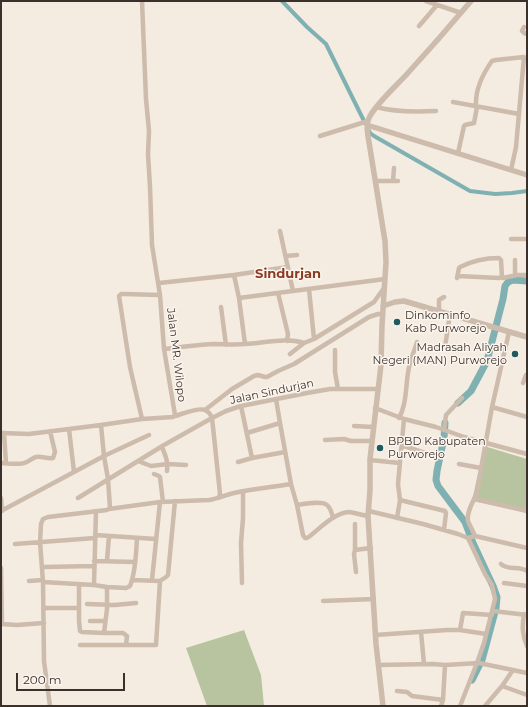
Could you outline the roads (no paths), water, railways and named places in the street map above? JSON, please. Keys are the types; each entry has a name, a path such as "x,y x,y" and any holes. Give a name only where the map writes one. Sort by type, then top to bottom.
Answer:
{"street":[{"name":"Jalan MR. Wilopo","path":"3,433 21,434 175,416 164,349 159,283 152,245 142,1"},
{"path":"426,1 461,13"},
{"path":"383,706 378,665 369,514 370,460 381,365 386,262 366,125 376,107 430,49 471,1"},
{"path":"419,26 437,5"},
{"path":"524,27 522,31 527,34"},
{"path":"458,153 465,124 474,124 476,93 479,83 492,62 496,60 524,57 516,148 511,170"},
{"path":"453,102 519,114"},
{"path":"376,107 398,111 436,111"},
{"path":"320,136 366,125 527,174"},
{"path":"375,181 396,181 394,168"},
{"path":"280,231 293,291"},
{"path":"511,239 527,239"},
{"path":"286,256 297,255"},
{"path":"502,277 501,260 499,258 492,258 473,262 460,267 458,277 505,278 515,275 527,275"},
{"path":"514,260 515,275"},
{"path":"159,283 234,275 288,267"},
{"path":"234,275 239,298 245,344"},
{"path":"239,298 385,279"},
{"path":"290,354 374,302 384,288"},
{"path":"309,289 314,339"},
{"path":"278,293 288,334 287,341"},
{"path":"142,419 130,366 119,296 121,294 160,295"},
{"path":"439,311 439,300 444,297"},
{"path":"383,306 404,301 527,337"},
{"path":"221,307 226,345"},
{"path":"175,416 205,410 232,389 254,376 258,374 266,377 270,376 278,370 294,364 325,343 369,317 383,314"},
{"path":"435,347 442,349 445,347 450,314"},
{"path":"460,706 480,663 486,634 494,612 495,599 492,585 485,574 471,537 468,511 475,499 492,408 509,332"},
{"path":"164,349 215,344 226,345 287,341 304,344"},
{"path":"397,518 400,500 398,484 401,445 401,414 410,362 417,342"},
{"path":"335,350 335,372 338,389"},
{"path":"523,383 527,369"},
{"name":"Jalan Sindurjan","path":"78,498 138,461 226,411 241,406 307,393 338,389 378,389"},
{"path":"444,430 446,415 462,398"},
{"path":"276,399 291,484 305,538 310,536 333,518 349,512 397,518 458,534 527,548"},
{"path":"241,406 252,458"},
{"path":"375,408 401,418 450,433 527,454"},
{"path":"492,408 527,417"},
{"path":"205,410 212,418 220,494 219,497"},
{"path":"247,433 280,423"},
{"path":"101,425 108,479 109,509"},
{"path":"354,426 373,427"},
{"path":"69,429 74,472"},
{"path":"3,433 4,463 22,464 35,457 41,456 53,458 55,452 50,431"},
{"path":"1,498 1,511 104,456 149,435"},
{"path":"325,440 372,440"},
{"path":"401,445 438,456"},
{"path":"162,447 167,458 167,472"},
{"path":"238,462 285,452"},
{"path":"370,460 400,462"},
{"path":"138,461 151,466 168,464 186,465"},
{"path":"459,464 481,468"},
{"path":"152,580 156,539 162,502 160,477 154,474"},
{"path":"50,706 44,661 43,567 40,542 41,524 45,517 162,502 209,500 243,492 291,484"},
{"path":"242,583 241,543 243,492"},
{"path":"475,499 527,510"},
{"path":"400,500 446,511 444,530"},
{"path":"132,580 160,581 168,575 175,501"},
{"path":"297,505 322,502 325,503 328,506 333,518"},
{"path":"94,585 96,511"},
{"path":"355,524 354,554 356,572"},
{"path":"15,544 109,536 156,539"},
{"path":"107,561 109,536"},
{"path":"29,581 107,587 129,587 132,580 135,562 137,538"},
{"path":"355,550 371,548"},
{"path":"94,561 135,562"},
{"path":"501,564 505,568 522,568 527,571"},
{"path":"43,567 94,566"},
{"path":"1,568 2,624 17,625 44,623"},
{"path":"80,645 156,645 160,581"},
{"path":"504,583 527,586"},
{"path":"80,584 80,630 82,632 123,633 126,635 126,645"},
{"path":"104,632 107,587"},
{"path":"323,601 374,599"},
{"path":"87,604 120,605 136,603"},
{"path":"44,608 79,608"},
{"path":"460,630 462,613 494,612 525,614 522,628 527,646"},
{"path":"90,621 105,621"},
{"path":"376,635 460,630 486,634"},
{"path":"421,632 424,664"},
{"path":"378,665 445,665 480,663 527,672"},
{"path":"441,706 443,700 445,665"},
{"path":"485,706 513,670"},
{"path":"502,686 527,695"},
{"path":"397,691 409,693 412,696 443,700"}],"waterway":[{"path":"282,1 326,44 365,123"},
{"path":"368,129 374,136 470,191 495,194 527,191"},
{"path":"458,403 471,391 487,361 505,286 508,282 513,280 527,281"},
{"path":"445,423 444,438 436,480 438,486 465,522 497,597 496,608 482,660 472,680"}],"place":[{"name":"Dinkominfo Kab Purworejo","path":"397,322"},
{"name":"Madrasah Aliyah Negeri (MAN) Purworejo","path":"515,354"},
{"name":"BPBD Kabupaten Purworejo","path":"380,448"}],"district":[{"name":"Sindurjan","path":"288,274"}]}
